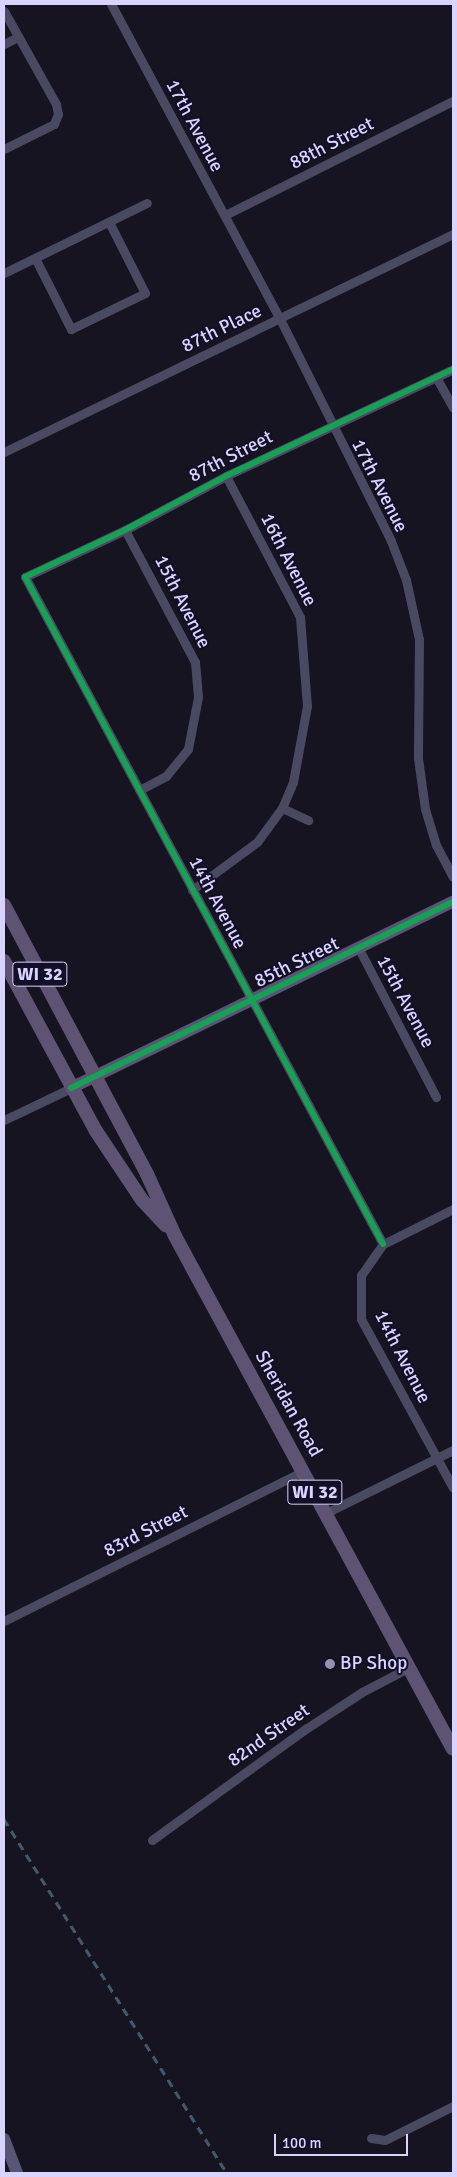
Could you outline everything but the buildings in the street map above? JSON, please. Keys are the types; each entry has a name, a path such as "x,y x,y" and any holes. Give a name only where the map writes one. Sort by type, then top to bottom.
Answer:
{"main road":[{"name":"Sheridan Road","path":"4,905 94,1078 147,1174 175,1236 453,1749"},
{"name":"Sheridan Road","path":"4,961 71,1088 142,1200 175,1236"}],"street":[{"name":"17th Avenue","path":"111,4 280,319 391,541 406,580 419,639 418,758 425,809 436,845 453,877"},
{"path":"4,11 56,104 54,124 4,149"},
{"path":"4,44 18,37"},
{"name":"88th Street","path":"225,215 453,101"},
{"path":"4,273 147,204"},
{"path":"35,258 71,329 145,293 109,222"},
{"name":"87th Place","path":"4,452 453,234"},
{"name":"87th Street","path":"25,577 125,530 226,476 453,369"},
{"path":"436,377 453,408"},
{"name":"16th Avenue","path":"192,890 257,842 282,808 293,782 307,706 300,616 226,476"},
{"name":"15th Avenue","path":"125,530 191,653 198,697 188,749 166,776 140,790"},
{"name":"14th Avenue","path":"25,577 382,1244 361,1274 361,1319 453,1488"},
{"path":"282,808 308,820"},
{"name":"85th Street","path":"4,1120 94,1078 453,902"},
{"name":"15th Avenue","path":"359,949 436,1097"},
{"path":"382,1244 453,1209"},
{"path":"326,1513 453,1450"},
{"name":"83rd Street","path":"4,1622 303,1471"},
{"name":"82nd Street","path":"152,1840 307,1728 362,1692 410,1667"},
{"path":"372,2138 385,2140 453,2106"},
{"path":"4,2139 17,2173"}],"railway":[{"path":"4,1819 227,2173"}],"cycle path":[{"path":"383,1244 25,577 125,530 226,476 453,369"},
{"path":"71,1088 453,902"}],"place":[{"name":"BP Shop","path":"330,1664"}]}
